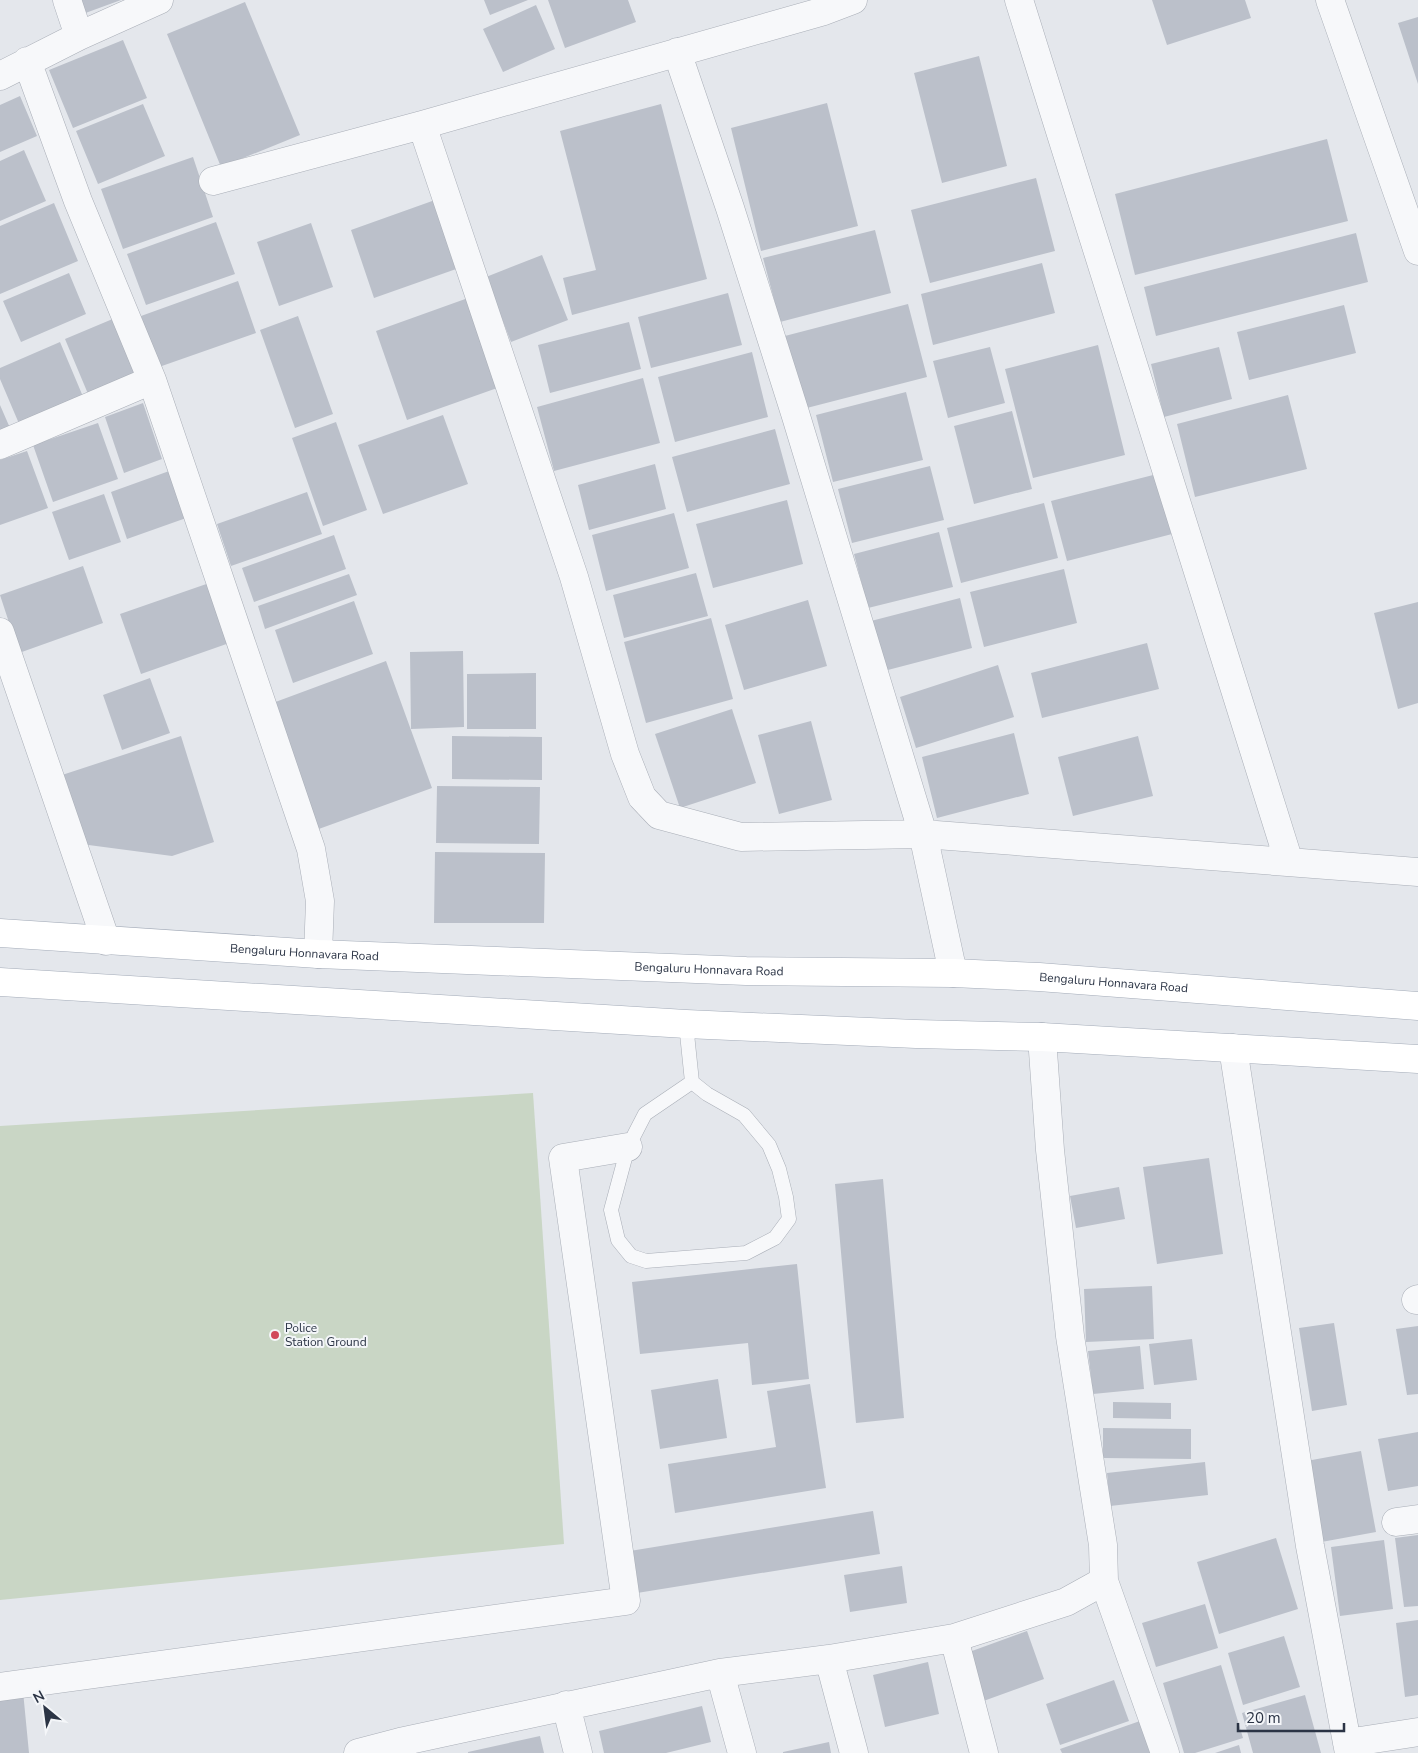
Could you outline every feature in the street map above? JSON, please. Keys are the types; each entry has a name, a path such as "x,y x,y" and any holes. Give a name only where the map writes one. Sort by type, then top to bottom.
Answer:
{"main road":[{"name":"Bengaluru Honnavara Road","path":"0,933 318,954 746,971 953,973 1038,977 1418,1006"},
{"path":"0,982 686,1024 916,1034 1042,1037 1418,1059"}],"street":[{"path":"67,0 79,36"},
{"path":"0,76 79,36 159,0"},
{"path":"213,181 824,11 853,0"},
{"path":"1019,0 1290,862"},
{"path":"1330,0 1418,251"},
{"path":"677,52 730,208 789,394 923,834 953,973"},
{"path":"27,61 78,201 152,380 311,848 320,901 318,954"},
{"path":"422,124 574,576 625,754 642,797 658,815 741,837 923,834 1418,872"},
{"path":"0,445 152,380"},
{"path":"0,632 106,941"},
{"path":"1042,1037 1050,1150 1070,1336 1103,1545 1104,1581 1164,1753"},
{"path":"1233,1048 1310,1546 1348,1748 1418,1732"},
{"path":"0,1687 626,1601 563,1158 628,1147"},
{"path":"358,1753 402,1747 566,1705 720,1673 954,1638 1066,1602 1104,1581"},
{"path":"954,1638 984,1753"},
{"path":"829,1658 854,1753"},
{"path":"720,1673 742,1753"},
{"path":"566,1705 578,1753"}],"lane":[{"path":"686,1024 692,1082 707,1094 744,1115 769,1145 779,1169 789,1219 775,1238 746,1253 646,1261 632,1256 618,1240 611,1210 628,1147 645,1114 692,1082"}],"green space":[{"name":"Police Station Ground","path":"533,1093 564,1544 0,1600 0,1126"}],"building":[{"path":"75,0 121,0 80,15"},
{"path":"484,0 528,0 490,15"},
{"path":"548,0 628,0 636,22 565,48"},
{"path":"1152,0 1245,0 1251,18 1167,45"},
{"path":"245,2 300,135 221,167 167,34"},
{"path":"536,5 555,49 503,72 483,29"},
{"path":"1418,17 1418,84 1398,23"},
{"path":"123,40 147,98 73,128 49,70"},
{"path":"979,56 1007,166 942,183 914,73"},
{"path":"20,96 37,136 0,152 0,105"},
{"path":"827,103 858,226 761,251 731,128"},
{"path":"143,104 165,156 98,184 76,131"},
{"path":"661,104 707,279 572,315 563,278 596,270 560,131"},
{"path":"1327,139 1348,221 1135,275 1115,194"},
{"path":"24,150 46,201 0,221 0,161"},
{"path":"193,157 213,217 123,249 101,189"},
{"path":"1036,178 1055,251 930,283 911,210"},
{"path":"435,200 459,268 374,298 351,230"},
{"path":"54,203 78,261 0,294 0,226"},
{"path":"216,222 235,274 146,305 127,254"},
{"path":"311,223 333,287 279,306 257,242"},
{"path":"875,230 891,293 780,322 763,258"},
{"path":"1356,233 1368,282 1156,336 1144,287"},
{"path":"542,255 568,320 511,342 486,277"},
{"path":"1042,263 1055,313 933,345 921,294"},
{"path":"69,273 86,314 21,342 3,301"},
{"path":"238,281 256,333 159,367 141,316"},
{"path":"728,293 742,345 651,368 638,317"},
{"path":"468,298 500,387 407,420 376,331"},
{"path":"908,304 927,377 799,410 781,337"},
{"path":"1344,305 1356,353 1249,380 1237,332"},
{"path":"298,316 333,414 295,428 260,330"},
{"path":"115,318 141,379 91,401 65,339"},
{"path":"629,322 641,369 550,393 538,345"},
{"path":"60,342 84,399 20,426 0,379 0,368"},
{"path":"1098,345 1125,455 1033,478 1005,369"},
{"path":"990,347 1005,403 948,418 933,361"},
{"path":"1219,347 1232,399 1164,417 1151,364"},
{"path":"752,352 768,417 675,442 658,377"},
{"path":"643,378 660,443 554,471 537,407"},
{"path":"906,392 923,460 833,482 816,415"},
{"path":"1288,395 1307,469 1195,497 1177,424"},
{"path":"143,403 162,459 124,473 105,417"},
{"path":"0,405 10,428 0,433"},
{"path":"1012,411 1032,489 974,504 954,426"},
{"path":"443,415 468,484 383,514 358,445"},
{"path":"336,422 367,510 323,526 292,438"},
{"path":"98,423 118,479 53,502 33,445"},
{"path":"775,429 790,484 687,512 672,457"},
{"path":"27,451 48,508 0,525 0,460"},
{"path":"655,464 666,509 589,530 578,485"},
{"path":"930,466 944,520 852,543 838,489"},
{"path":"172,470 189,517 127,539 111,492"},
{"path":"1161,473 1176,533 1067,561 1051,501"},
{"path":"307,492 322,534 231,566 217,524"},
{"path":"104,494 121,542 69,560 52,512"},
{"path":"787,500 803,564 713,588 696,524"},
{"path":"1044,503 1058,558 961,583 947,528"},
{"path":"674,513 689,568 606,591 592,535"},
{"path":"939,532 953,587 868,608 854,554"},
{"path":"334,535 346,569 254,602 242,568"},
{"path":"83,566 103,623 19,653 0,595"},
{"path":"1064,569 1077,623 984,647 970,592"},
{"path":"696,573 708,616 624,638 613,595"},
{"path":"349,574 357,595 265,629 258,606"},
{"path":"215,581 235,641 141,674 120,614"},
{"path":"960,598 972,648 884,671 871,621"},
{"path":"808,600 827,666 744,690 725,625"},
{"path":"354,601 373,654 293,683 275,630"},
{"path":"1418,602 1418,703 1398,709 1374,613"},
{"path":"711,618 733,699 646,723 624,642"},
{"path":"1147,643 1159,689 1042,718 1031,673"},
{"path":"463,651 464,727 411,729 410,652"},
{"path":"386,661 432,788 316,830 270,704"},
{"path":"998,665 1014,717 916,748 900,697"},
{"path":"536,673 536,729 467,729 467,674"},
{"path":"150,678 170,733 122,750 103,695"},
{"path":"732,709 756,783 680,808 655,734"},
{"path":"811,721 832,800 779,814 758,735"},
{"path":"1014,733 1029,794 937,818 922,757"},
{"path":"181,736 214,842 172,856 81,844 59,776"},
{"path":"452,736 542,737 542,780 452,779"},
{"path":"1138,736 1153,796 1073,816 1058,757"},
{"path":"437,786 540,787 539,844 436,843"},
{"path":"435,852 545,853 544,923 434,923"},
{"path":"1209,1158 1223,1254 1157,1264 1143,1167"},
{"path":"883,1179 904,1418 856,1423 835,1184"},
{"path":"1119,1187 1125,1219 1076,1228 1070,1196"},
{"path":"797,1264 809,1379 752,1385 748,1343 640,1354 632,1282"},
{"path":"1152,1286 1154,1339 1086,1342 1084,1289"},
{"path":"1334,1323 1347,1405 1312,1411 1299,1328"},
{"path":"1418,1326 1418,1394 1407,1395 1396,1329"},
{"path":"1192,1339 1197,1380 1154,1385 1149,1344"},
{"path":"1140,1346 1144,1389 1093,1394 1088,1351"},
{"path":"718,1379 727,1438 660,1449 651,1390"},
{"path":"810,1384 826,1488 675,1513 668,1464 776,1447 767,1391"},
{"path":"1113,1402 1171,1403 1171,1419 1113,1418"},
{"path":"1103,1428 1191,1429 1191,1459 1103,1458"},
{"path":"1418,1432 1418,1486 1388,1491 1378,1439"},
{"path":"1361,1451 1376,1532 1316,1543 1301,1462"},
{"path":"1205,1462 1208,1495 1110,1506 1107,1473"},
{"path":"873,1511 880,1554 637,1593 630,1551"},
{"path":"1418,1535 1418,1606 1404,1607 1395,1538"},
{"path":"1276,1538 1298,1609 1219,1634 1197,1562"},
{"path":"1384,1540 1393,1609 1340,1616 1331,1547"},
{"path":"902,1566 907,1603 850,1612 844,1575"},
{"path":"1205,1604 1218,1648 1156,1667 1142,1623"},
{"path":"1418,1620 1418,1695 1405,1697 1396,1623"},
{"path":"1027,1631 1044,1679 978,1703 961,1655"},
{"path":"1284,1636 1300,1687 1243,1705 1228,1653"},
{"path":"928,1662 939,1714 885,1727 873,1675"},
{"path":"1221,1665 1243,1738 1195,1753 1184,1753 1163,1683"},
{"path":"1114,1680 1129,1721 1060,1745 1046,1704"},
{"path":"22,1681 29,1753 0,1753 0,1683"},
{"path":"1305,1695 1321,1753 1253,1753 1242,1713"},
{"path":"702,1706 711,1742 666,1753 604,1753 599,1731"},
{"path":"1140,1721 1151,1753 1062,1753 1060,1749"},
{"path":"540,1736 544,1753 468,1753 468,1752"},
{"path":"829,1742 831,1753 783,1753 783,1752"},
{"path":"1239,1745 1241,1753 1215,1753"}],"place":[{"name":"Police Station Ground","path":"275,1335"}]}
